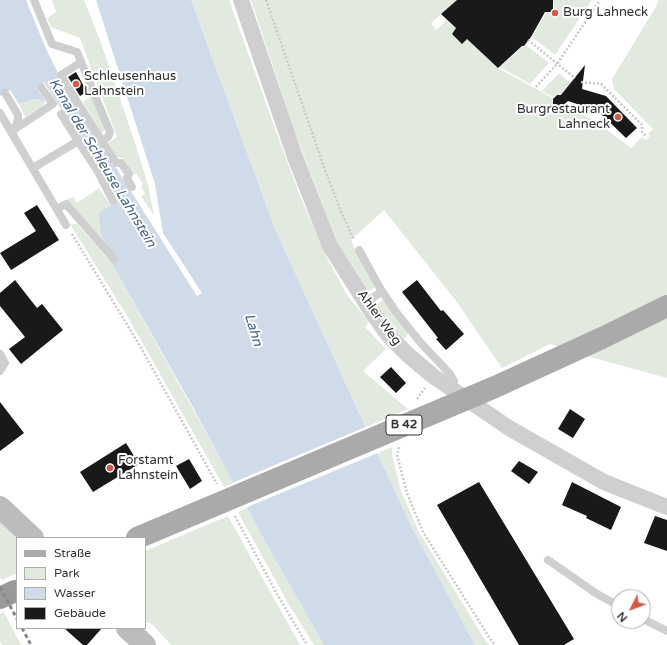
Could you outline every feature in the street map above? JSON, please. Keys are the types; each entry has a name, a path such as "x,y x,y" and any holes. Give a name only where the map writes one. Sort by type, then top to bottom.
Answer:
{"main road":[{"name":"B 42","path":"139,537 495,387 602,338 667,306"}],"street":[{"name":"Ahler Weg","path":"241,0 295,157 330,246 389,336 414,348 433,376 509,428 604,482 667,508"},
{"path":"0,507 32,537"},
{"path":"128,629 145,645"}],"lane":[{"path":"34,0 52,44 78,52 110,132 108,137 102,141"},
{"path":"81,62 62,75 67,86 114,160 117,163 122,163 129,174 127,178 132,187"},
{"path":"13,130 53,104 41,87"},
{"path":"5,93 18,115 13,130"},
{"path":"0,113 13,130 66,225"},
{"path":"61,114 97,170 113,201"},
{"path":"33,168 78,141"},
{"path":"57,209 66,204 114,259"},
{"path":"359,250 414,348"},
{"path":"366,303 382,291"},
{"path":"0,354 5,363 0,372"},
{"path":"548,560 597,594 611,602"},
{"path":"651,623 667,631"}],"path":[{"path":"266,0 324,167 340,209 359,250"},
{"path":"536,87 557,64 600,0"},
{"path":"528,40 575,78"},
{"path":"581,82 601,84 642,125 642,132 647,137"},
{"path":"66,225 140,346 218,486"},
{"path":"397,455 407,493 423,532 489,638 495,645"},
{"path":"232,512 306,645"}],"green space":[{"path":"52,0 84,0 100,40 137,149 148,185 154,216 141,196 145,194 141,186 143,184 136,173 133,175 122,158 116,157 108,143 117,137 80,38 51,27 47,18 56,12"},
{"path":"191,0 229,0 298,191 326,256 347,295 369,322 365,327 386,349 363,371 408,409 366,427 275,229"},
{"path":"251,0 457,0 431,23 436,30 447,20 456,29 451,34 462,44 467,39 498,68 553,98 552,101 555,106 561,108 565,106 594,120 631,148 642,137 646,140 650,136 648,134 653,129 614,89 612,79 659,0 667,0 667,378 550,344 502,368 456,301 384,210 351,240 356,252 377,286 368,292 337,242 294,130"},
{"path":"551,0 592,0 555,55 532,37 546,13 550,13 554,10 554,3"},
{"path":"526,45 549,63 530,84 500,67"},
{"path":"559,73 573,86 564,96 560,94 554,97 542,91"},
{"path":"92,96 104,125 104,130 102,133 83,102"},
{"path":"35,99 46,102 25,117 19,104"},
{"path":"99,188 111,206 99,213 110,251 66,200 73,197 77,203"},
{"path":"70,224 77,224 111,262 234,483 224,487 126,314"},
{"path":"383,300 408,331 407,336 403,340 375,306"},
{"path":"392,447 392,455 401,491 419,532 489,645 475,645 412,528 378,453"},
{"path":"247,508 324,645 314,645 289,605 238,512"},
{"path":"228,516 300,645 171,645 152,624 146,622 146,551"},
{"path":"0,518 16,537 16,573 2,580 0,577"},
{"path":"4,612 21,645 2,645 0,642 0,614"}],"water":[{"path":"0,0 26,0 46,49 65,87 197,296 202,293 163,233 155,184 96,0 191,0 275,229 412,528 475,645 324,645 267,545 190,402 111,262 114,259 101,234 99,213 119,200 44,82 36,87 46,102 35,99 19,104 10,90 0,96"}],"pier":[{"path":"368,426 380,452 245,508 232,483"}],"building":[{"path":"457,0 553,0 553,12 545,12 531,37 524,46 522,46 498,68 467,39 462,44 452,34 456,28 441,14"},
{"path":"585,65 582,89 606,96 637,128 626,138 598,111 568,101 561,108 558,108 553,104 553,99 557,95 561,95"},
{"path":"76,72 87,92 80,96 68,77"},
{"path":"37,205 59,240 11,270 0,253 36,231 24,213"},
{"path":"15,280 37,308 42,304 63,330 21,364 9,349 25,337 0,306 0,293"},
{"path":"417,280 441,311 443,310 464,334 446,350 436,339 438,338 402,292"},
{"path":"391,367 406,383 396,393 380,377"},
{"path":"0,402 24,433 0,451"},
{"path":"570,409 585,419 573,438 558,429"},
{"name":"Forstamt Lahnstein","path":"126,443 139,464 93,492 80,472"},
{"path":"189,459 202,481 190,489 176,466"},
{"path":"519,461 538,472 529,484 511,471"},
{"path":"479,482 574,639 564,645 519,645 437,505"},
{"path":"572,482 621,507 611,530 586,518 587,516 562,505"},
{"path":"655,516 667,520 667,551 644,543"},
{"path":"65,629 101,629 87,645 83,645"}],"railway":[{"path":"0,587 16,617"},
{"path":"23,629 31,645"}],"place":[{"name":"Burg Lahneck","path":"555,13"},
{"name":"Schleusenhaus Lahnstein","path":"76,84"},
{"name":"Burgrestaurant Lahneck","path":"618,117"},
{"name":"Forstamt Lahnstein","path":"110,468"}],"water label":[{"name":"Kanal der Schleuse Lahnstein","path":"102,163"},
{"name":"Lahn","path":"253,330"}]}
